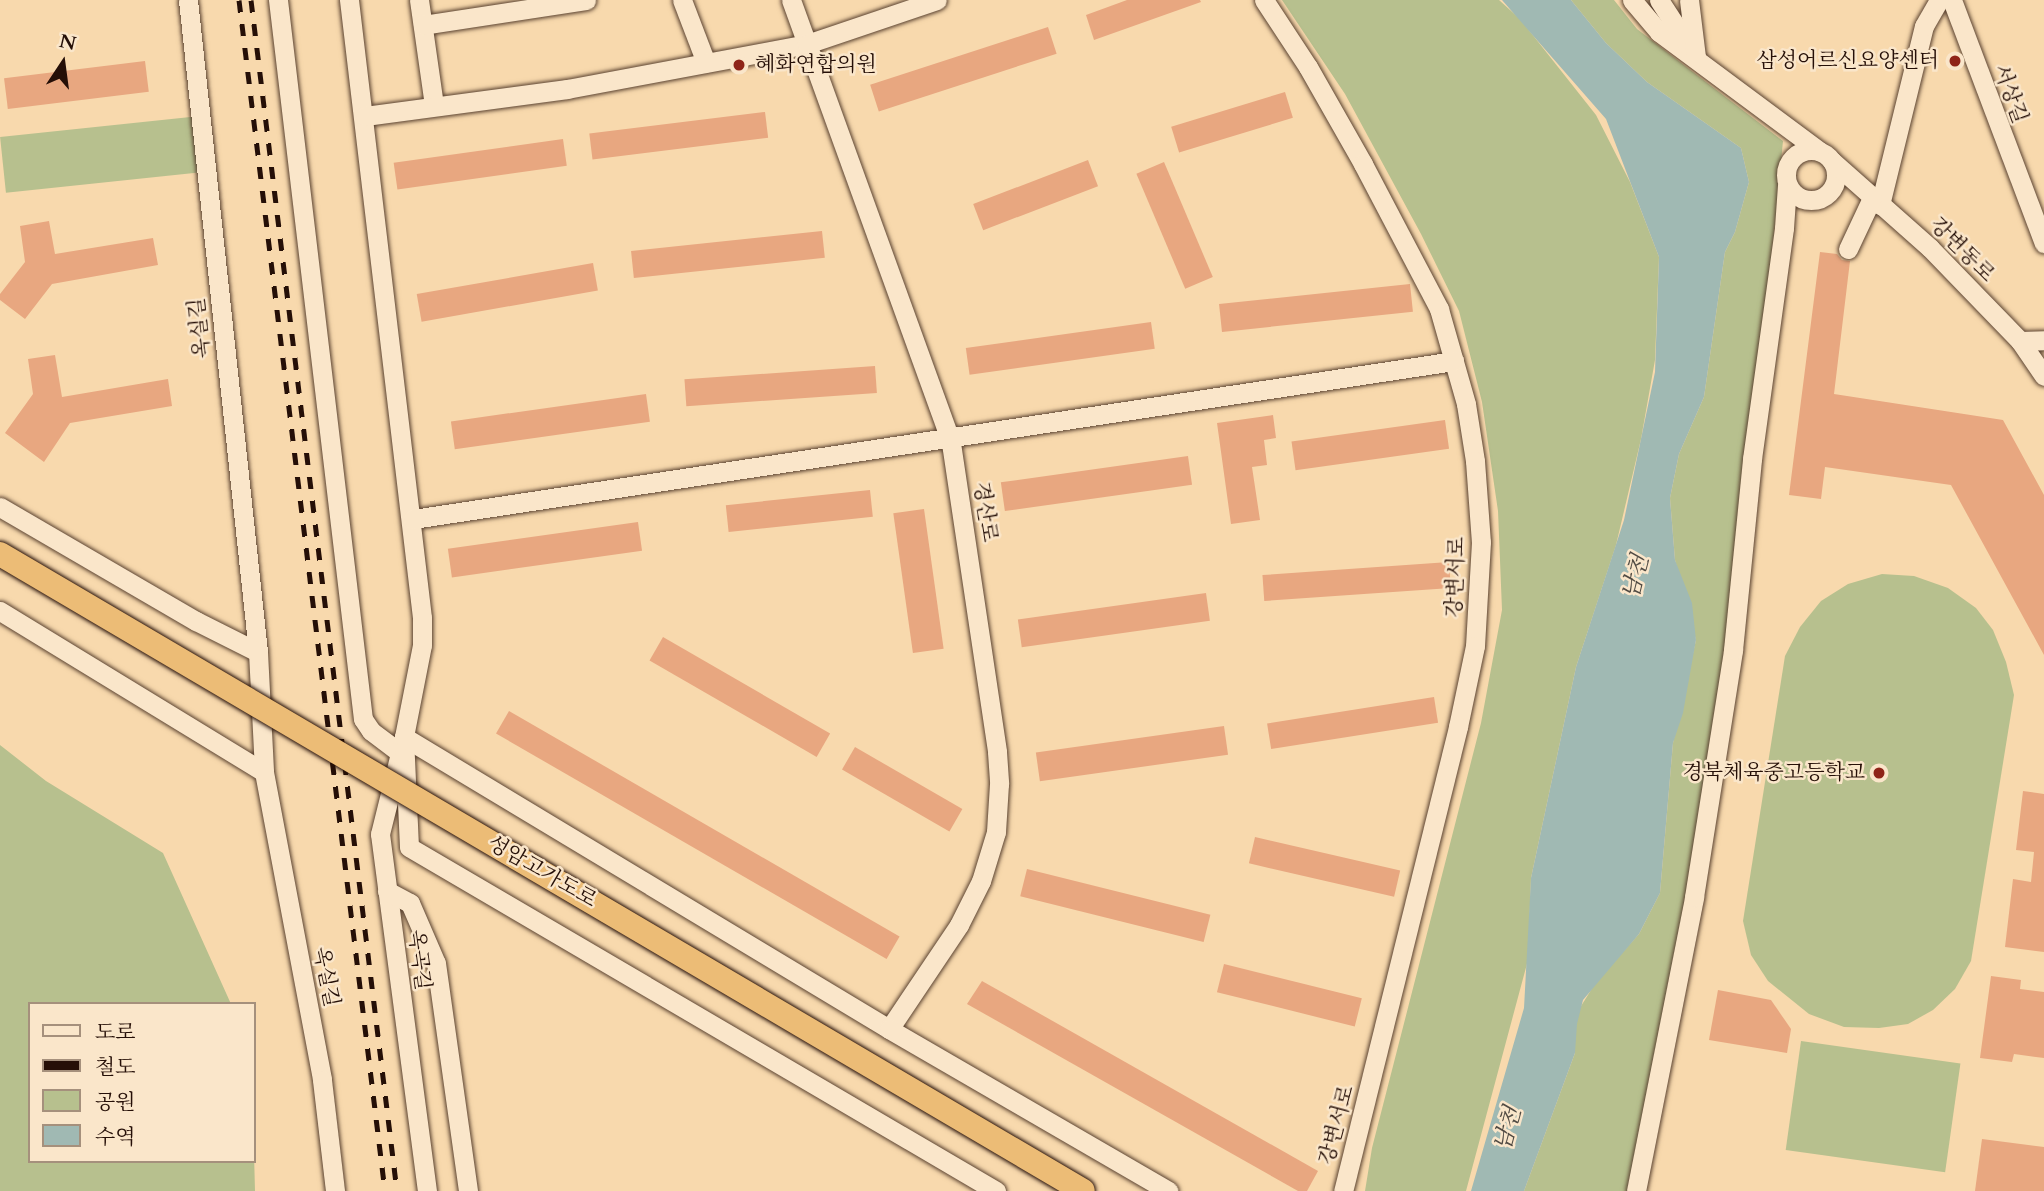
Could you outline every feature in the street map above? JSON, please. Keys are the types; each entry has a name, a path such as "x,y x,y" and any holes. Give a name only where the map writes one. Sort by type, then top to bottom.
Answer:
{"main road":[{"name":"성암고가도로","path":"0,554 1083,1191"}],"street":[{"name":"옥실길","path":"188,0 258,652 264,772 322,1080 335,1191"},
{"path":"278,0 363,719 371,732 402,745 1168,1191"},
{"path":"349,0 412,519 422,631 402,745 409,848 996,1191"},
{"path":"419,0 434,106"},
{"path":"423,25 586,0"},
{"path":"682,0 706,63"},
{"name":"경산로","path":"791,0 948,438 979,614 994,725 999,784 998,808 991,852 981,881 958,925 889,1029"},
{"path":"365,116 567,89 807,44 937,0"},
{"name":"강변서로","path":"1264,0 1308,67 1390,214 1439,309 1466,404 1477,488 1481,584 1475,646 1426,863 1343,1191"},
{"name":"강변동로","path":"1632,0 1660,32 1826,156 1930,248 2042,367"},
{"path":"1659,0 1696,57"},
{"path":"1689,0 1696,57"},
{"path":"1848,249 1873,199 1924,26 1939,0"},
{"name":"서상길","path":"1952,0 2044,243"},
{"path":"1636,1191 1694,897 1733,650 1752,459 1784,228 1786,177 1790,161 1787,141 1776,120"},
{"path":"1784,228 1803,207 1819,199 1834,186 1836,177 1826,156 1803,151 1790,161"},
{"path":"1787,185 1798,197 1873,199"},
{"path":"2020,341 2044,340"},
{"path":"412,519 1454,361"},
{"path":"0,508 185,614 258,652"},
{"path":"0,611 264,772"},
{"name":"옥곡길","path":"402,745 381,818 380,834 427,1191"},
{"path":"387,891 410,903 436,963 468,1191"}],"green space":[{"path":"1282,0 1499,0 1520,19 1596,115 1630,182 1659,257 1655,360 1641,439 1616,545 1576,667 1531,878 1528,960 1466,1191 1365,1191 1372,1148 1481,723 1502,610 1498,511 1482,402 1459,311 1421,234 1345,94"},
{"path":"1571,0 1614,0 1637,29 1783,141 1733,650 1636,1191 1524,1191 1575,1053 1573,1019 1596,982 1639,934 1660,893 1673,743 1696,640 1675,560 1670,498 1679,454 1704,397 1725,252 1735,232 1749,182 1741,148 1647,82 1606,43"},
{"path":"200,116 206,172 6,193 0,137"},
{"path":"1882,574 1914,576 1948,588 1976,608 1993,630 2006,662 2014,695 1971,961 1955,989 1933,1010 1908,1024 1879,1028 1844,1027 1809,1014 1768,981 1751,955 1743,921 1785,656 1800,627 1821,601 1848,584"},
{"path":"0,745 46,781 163,853 230,1002 28,1002 28,1163 254,1163 255,1191 0,1191"},
{"path":"1801,1041 1960,1063 1945,1172 1786,1150"}],"water":[{"name":"남천","path":"1502,0 1571,0 1606,43 1647,82 1741,148 1749,182 1735,232 1725,252 1704,397 1679,454 1670,498 1675,560 1692,603 1696,640 1683,713 1673,743 1660,893 1639,934 1583,1000 1577,1024 1575,1053 1524,1191 1471,1191 1524,1008 1531,878 1576,667 1624,520 1655,372 1659,257 1606,119"}],"building":[{"path":"1127,0 1201,2 1094,40 1086,15"},
{"path":"1048,27 1057,54 879,111 870,85"},
{"path":"145,61 149,92 8,109 4,78"},
{"path":"1285,92 1293,118 1179,153 1171,127"},
{"path":"765,112 768,138 592,159 589,134"},
{"path":"563,139 567,166 397,190 394,163"},
{"path":"1088,160 1098,186 983,230 973,204"},
{"path":"1164,162 1213,277 1185,289 1136,174"},
{"path":"49,221 55,254 153,238 158,265 52,284 25,319 0,300 0,294 25,262 20,226"},
{"path":"822,231 825,258 634,278 631,251"},
{"path":"1820,252 1837,254 1842,260 1850,261 1834,394 2003,420 2044,495 2044,655 1951,485 1825,467 1821,499 1789,495"},
{"path":"593,263 598,291 422,322 417,294"},
{"path":"1410,284 1413,312 1222,332 1219,304"},
{"path":"1151,322 1155,349 970,375 966,348"},
{"path":"55,355 62,397 168,379 172,406 70,423 44,462 5,433 33,394 28,359"},
{"path":"875,366 877,393 686,406 684,379"},
{"path":"646,394 650,422 455,449 451,421"},
{"path":"1273,415 1276,438 1264,440 1267,465 1252,467 1260,520 1231,524 1217,423"},
{"path":"1445,420 1449,449 1296,470 1292,442"},
{"path":"1188,456 1192,485 1005,511 1001,482"},
{"path":"870,490 873,517 729,532 726,505"},
{"path":"924,509 944,649 913,653 893,513"},
{"path":"638,522 642,551 452,577 448,549"},
{"path":"1449,562 1451,588 1264,601 1262,575"},
{"path":"1206,593 1210,621 1022,647 1018,619"},
{"path":"663,637 830,734 817,757 650,660"},
{"path":"1434,697 1438,723 1271,749 1267,723"},
{"path":"509,711 900,936 887,959 496,734"},
{"path":"1224,726 1228,755 1040,781 1036,752"},
{"path":"855,747 962,809 949,832 842,770"},
{"path":"2023,791 2044,794 2044,952 2005,947 2013,879 2031,882 2034,852 2016,850"},
{"path":"1255,837 1400,871 1394,897 1249,863"},
{"path":"1027,869 1210,915 1204,942 1020,896"},
{"path":"1224,964 1362,998 1355,1026 1217,992"},
{"path":"1991,976 2021,980 2020,989 2044,992 2044,1058 2014,1054 2012,1062 1980,1058"},
{"path":"982,981 1318,1171 1307,1191 1298,1191 967,1004"},
{"path":"1718,990 1771,1000 1791,1029 1787,1053 1709,1040"},
{"path":"1982,1139 2044,1147 2044,1191 1975,1191"}],"railway":[{"path":"239,0 385,1191"},
{"path":"251,0 397,1191"}],"place":[{"name":"삼성어르신요양센터","path":"1955,61"},
{"name":"혜화연합의원","path":"739,65"},
{"name":"경북체육중고등학교","path":"1879,773"}]}
